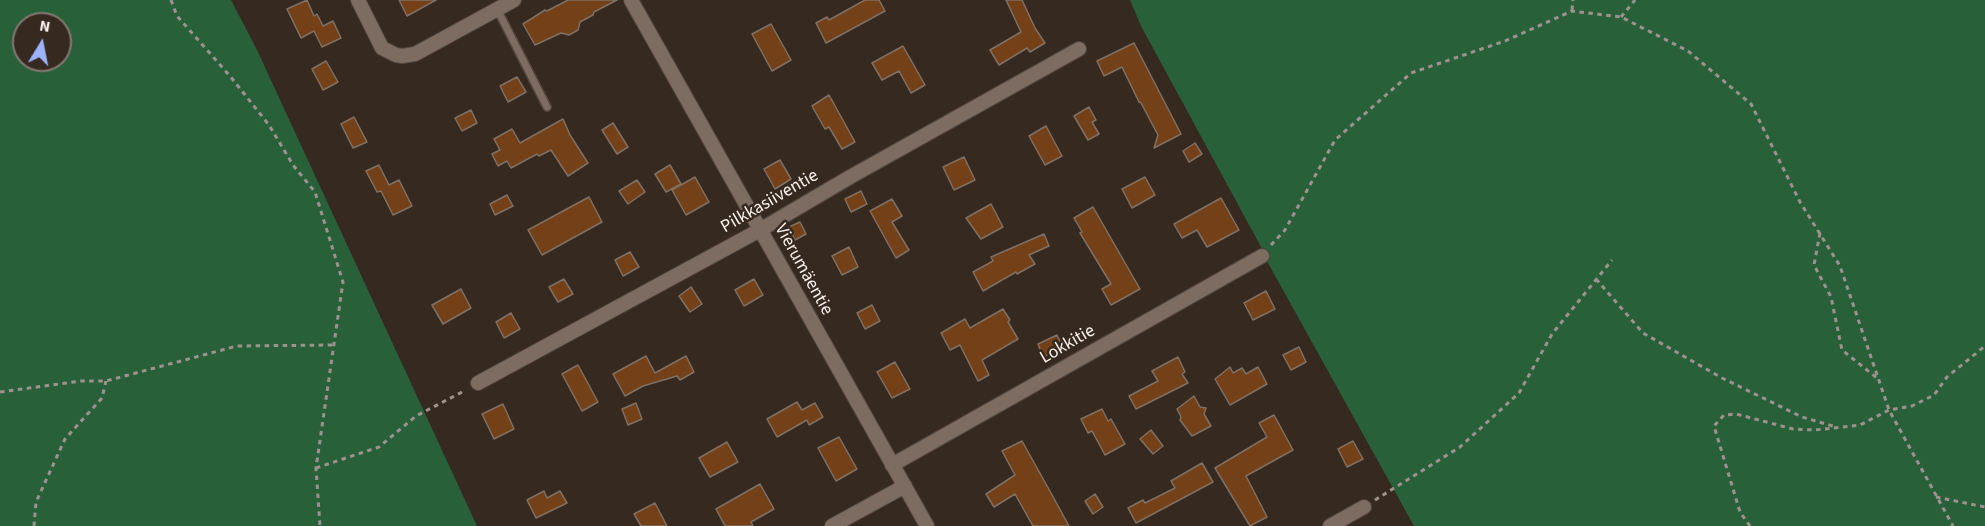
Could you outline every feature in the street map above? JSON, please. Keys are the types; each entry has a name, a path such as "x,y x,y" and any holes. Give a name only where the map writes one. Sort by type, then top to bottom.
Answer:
{"street":[{"path":"358,0 382,48 402,56 415,54 514,0"},
{"name":"Vierumäentie","path":"631,0 927,526"},
{"name":"Pilkkasiiventie","path":"478,383 760,230 1079,49"},
{"name":"Lokkitie","path":"892,465 1262,256"},
{"path":"832,526 904,486"},
{"path":"1330,526 1364,507"}],"lane":[{"path":"497,9 547,107"}],"path":[{"path":"171,0 177,16 262,116 293,165 315,192 343,282 316,468 320,526"},
{"path":"1572,11 1573,0"},
{"path":"1622,17 1635,0"},
{"path":"1262,256 1285,230 1335,140 1411,73 1505,41 1572,11 1622,17 1688,51 1751,104 1800,202 1840,266 1889,410 1953,526"},
{"path":"1820,231 1814,264 1831,297 1842,350 1879,380"},
{"path":"1364,507 1460,447 1519,393 1552,334 1612,260"},
{"path":"1596,279 1643,333 1722,378 1792,412 1838,428"},
{"path":"0,392 81,381 105,381 237,346 334,345"},
{"path":"1750,526 1740,512 1714,426 1724,416 1736,414 1793,429 1815,430 1860,425 1889,410 1912,406 1934,395 1947,376 1985,346"},
{"path":"34,526 36,502 65,440 102,398 105,381"},
{"path":"316,468 379,447 416,416 478,383"},
{"path":"1936,497 1985,507"}],"green space":[{"path":"0,0 231,0 257,50 477,526 0,526"},
{"path":"1130,0 1985,0 1985,526 1414,526 1268,263 1141,26"}],"building":[{"path":"307,0 314,16 317,14 323,26 333,21 341,38 322,47 314,31 301,38 287,9"},
{"path":"399,0 436,0 407,16"},
{"path":"568,0 617,0 580,22 578,30 569,35 561,33 535,45 523,24 545,10"},
{"path":"865,0 879,0 885,11 826,43 816,23 827,17 829,20"},
{"path":"1006,0 1022,0 1045,43 1030,52 1027,48 999,65 990,50 1021,32"},
{"path":"771,24 791,60 772,71 752,34"},
{"path":"1134,43 1181,134 1154,148 1158,135 1122,67 1104,76 1097,61"},
{"path":"903,46 925,85 911,93 899,71 882,80 872,63"},
{"path":"326,61 338,82 323,90 312,69"},
{"path":"517,77 526,92 508,102 500,86"},
{"path":"829,95 855,142 842,149 829,127 825,129 812,106"},
{"path":"1089,107 1096,120 1092,122 1099,134 1088,140 1074,116"},
{"path":"471,110 477,123 462,131 455,118"},
{"path":"354,117 367,142 353,148 341,124"},
{"path":"563,119 570,135 588,163 568,176 551,150 539,156 537,154 511,168 507,161 498,166 492,154 500,150 494,139 512,129 520,143"},
{"path":"613,123 628,147 617,154 602,130"},
{"path":"1046,126 1062,156 1045,165 1029,136"},
{"path":"1195,143 1202,154 1189,162 1183,151"},
{"path":"964,157 975,180 954,190 943,167"},
{"path":"780,160 791,179 775,189 764,169"},
{"path":"379,165 389,185 399,180 412,206 393,215 381,191 377,192 366,171"},
{"path":"670,165 681,184 666,192 655,174"},
{"path":"695,177 709,202 686,215 672,190"},
{"path":"1145,177 1155,195 1132,208 1122,189"},
{"path":"637,180 645,192 628,204 619,191"},
{"path":"861,191 867,204 851,212 845,199"},
{"path":"507,195 513,206 495,215 490,204"},
{"path":"589,197 602,222 542,255 528,230"},
{"path":"1221,198 1239,230 1207,247 1197,230 1182,238 1174,224"},
{"path":"892,199 902,216 892,222 909,250 896,258 870,211"},
{"path":"991,204 1003,227 981,239 966,218"},
{"path":"1093,207 1140,289 1111,305 1102,289 1111,284 1080,233 1082,232 1074,218"},
{"path":"800,222 806,234 795,240 789,227"},
{"path":"1044,234 1049,246 1029,255 1035,264 983,291 973,272 993,261 991,257"},
{"path":"849,247 858,267 842,275 832,256"},
{"path":"630,252 639,267 623,276 615,260"},
{"path":"564,279 573,294 558,302 549,287"},
{"path":"754,279 763,295 744,306 735,290"},
{"path":"691,287 702,304 690,312 679,296"},
{"path":"461,289 471,308 443,324 432,305"},
{"path":"1266,291 1275,309 1253,320 1244,303"},
{"path":"872,305 880,321 865,329 857,313"},
{"path":"1003,309 1018,339 982,360 989,375 978,381 960,345 950,350 941,333 965,319 970,328"},
{"path":"511,313 520,329 504,338 496,322"},
{"path":"1057,335 1063,348 1043,357 1038,344"},
{"path":"1299,347 1306,362 1291,370 1283,355"},
{"path":"646,356 655,373 686,356 694,372 680,380 677,376 643,386 625,396 613,374"},
{"path":"1178,357 1185,372 1182,374 1188,383 1136,409 1129,396 1158,381 1152,371"},
{"path":"895,362 910,389 892,398 877,372"},
{"path":"578,365 598,402 582,411 562,374"},
{"path":"1230,367 1233,373 1242,368 1246,374 1258,367 1267,384 1230,405 1215,379"},
{"path":"1194,396 1200,407 1206,408 1204,414 1211,426 1192,436 1180,420 1177,409"},
{"path":"797,402 802,410 815,403 823,417 809,425 807,420 777,437 767,419"},
{"path":"636,403 642,419 628,425 622,409"},
{"path":"503,404 514,429 494,439 482,414"},
{"path":"1102,409 1108,421 1111,419 1125,444 1105,455 1092,431 1088,433 1081,419"},
{"path":"1274,415 1293,450 1246,476 1267,517 1250,526 1215,468 1267,437 1259,423"},
{"path":"1151,430 1163,446 1153,454 1140,439"},
{"path":"839,437 857,469 836,481 818,448"},
{"path":"1022,441 1069,526 1033,526 1015,494 994,507 986,494 1015,475 1002,451"},
{"path":"1353,441 1363,459 1347,467 1338,449"},
{"path":"727,442 738,462 710,477 699,458"},
{"path":"1202,463 1213,482 1136,523 1128,508 1143,500 1145,503 1175,488 1171,481"},
{"path":"760,484 774,509 751,522 753,526 725,526 716,509"},
{"path":"544,491 547,498 560,491 567,503 536,518 527,500"},
{"path":"1095,494 1103,507 1093,514 1085,501"},
{"path":"655,503 667,526 641,526 634,514"}]}
